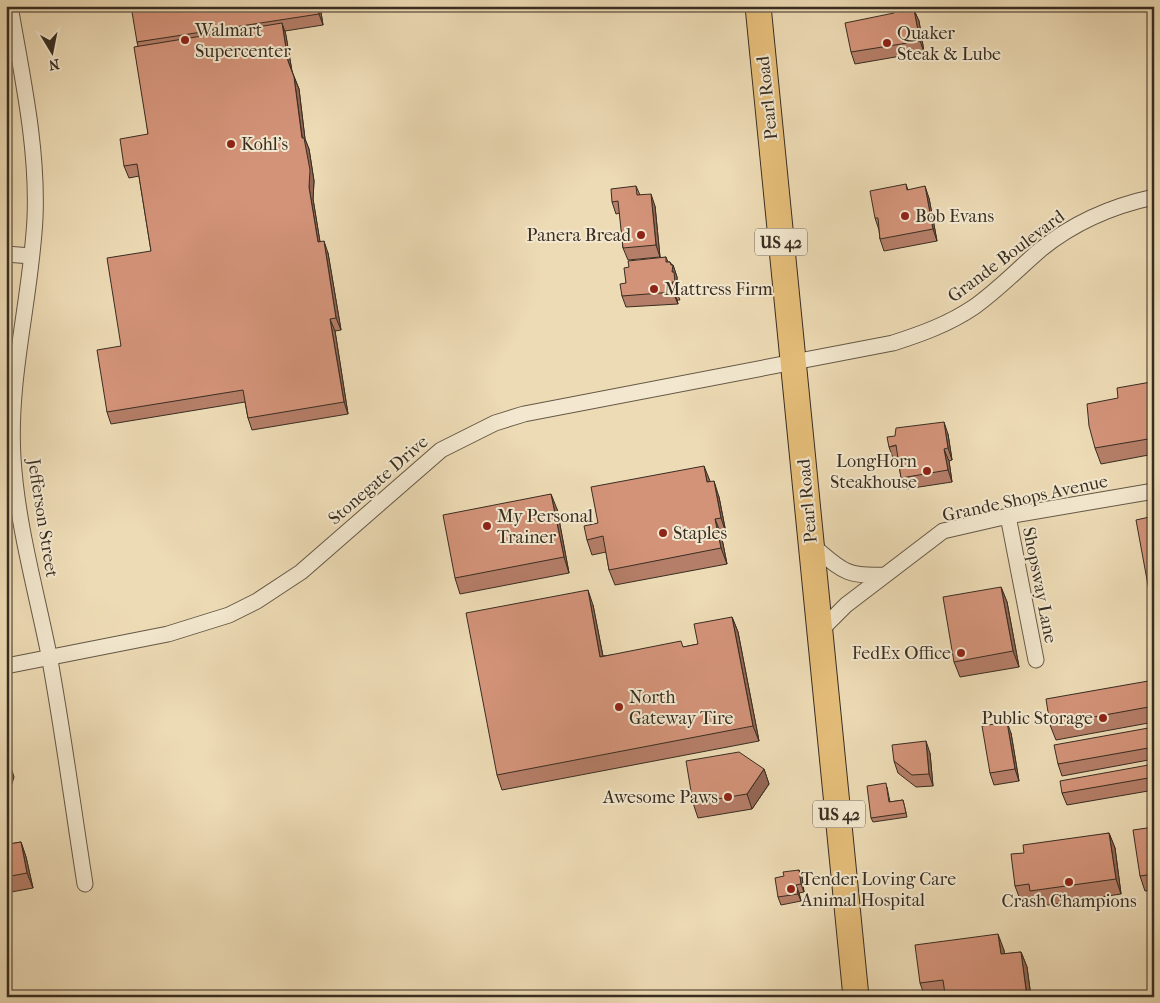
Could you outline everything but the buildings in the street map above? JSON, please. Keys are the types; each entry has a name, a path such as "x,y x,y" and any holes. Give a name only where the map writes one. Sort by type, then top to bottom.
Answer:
{"main road":[{"name":"Pearl Road","path":"758,6 856,997"}],"street":[{"name":"Jefferson Street","path":"10,6 31,131 35,175 35,219 12,413 13,457 16,492 49,658 85,884"},
{"name":"Grande Boulevard","path":"793,362 893,342 945,324 972,309 997,291 1040,250 1061,234 1109,210 1154,197"},
{"path":"6,254 31,256"},
{"name":"Stonegate Drive","path":"6,666 199,626 257,601 301,572 441,450 495,423 524,414 793,362"},
{"name":"Grande Shops Avenue","path":"819,632 846,606 884,575 908,560 943,531 1008,516 1154,491"},
{"name":"Shopsway Lane","path":"1008,516 1036,660"},
{"path":"812,545 843,570 854,576 884,575"}],"place":[{"name":"Walmart Supercenter","path":"185,40"},
{"name":"Quaker Steak & Lube","path":"887,43"},
{"name":"Kohl's","path":"231,144"},
{"name":"Bob Evans","path":"905,216"},
{"name":"Panera Bread","path":"641,235"},
{"name":"Mattress Firm","path":"654,289"},
{"name":"LongHorn Steakhouse","path":"927,471"},
{"name":"My Personal Trainer","path":"487,526"},
{"name":"Staples","path":"663,533"},
{"name":"FedEx Office","path":"961,653"},
{"name":"North Gateway Tire","path":"619,707"},
{"name":"Public Storage","path":"1103,718"},
{"name":"Awesome Paws","path":"728,797"},
{"name":"Crash Champions","path":"1069,882"},
{"name":"Tender Loving Care Animal Hospital","path":"791,889"}]}
